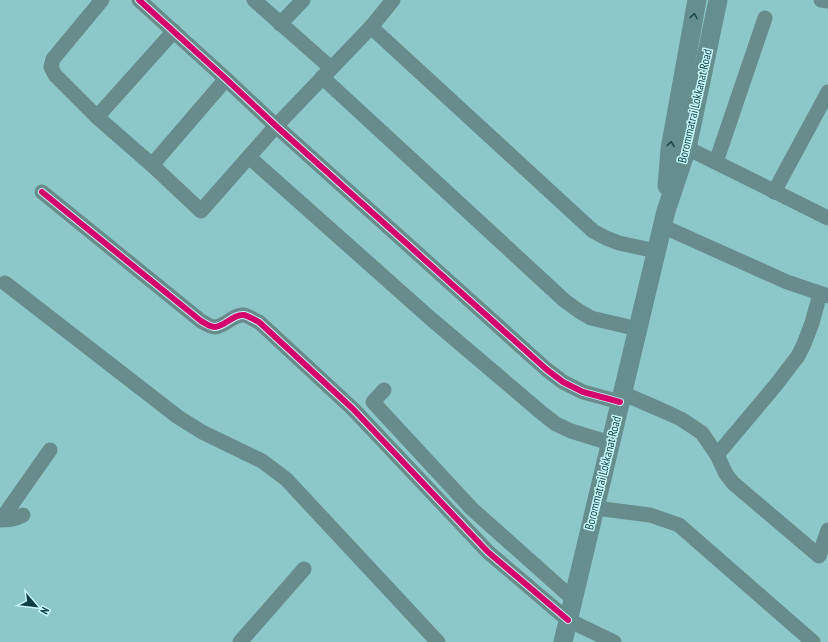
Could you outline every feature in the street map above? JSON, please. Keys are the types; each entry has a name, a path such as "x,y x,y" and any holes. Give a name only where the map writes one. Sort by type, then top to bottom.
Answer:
{"main road":[{"name":"Borommatrai Lokkanat Road","path":"664,219 670,149 698,0"},
{"name":"Borommatrai Lokkanat Road","path":"563,642 664,219 687,148 718,0"}],"street":[{"path":"102,0 53,59 51,67 55,75 97,117 152,165 201,211 276,126 371,27 384,3"},
{"path":"139,0 276,126 546,369 563,382 583,392 621,398 659,409 681,419 702,433 717,454 732,483 823,561"},
{"path":"254,0 280,24 327,73 565,301 591,318 638,329"},
{"path":"280,24 303,0"},
{"path":"821,0 828,1"},
{"path":"716,162 765,18"},
{"path":"371,27 593,231 620,243 656,251"},
{"path":"97,117 174,31"},
{"path":"152,165 226,79"},
{"path":"774,192 828,92"},
{"path":"687,148 828,218"},
{"path":"249,157 430,318 543,414 556,424 571,431 610,443"},
{"path":"42,192 201,321 216,327 239,315 246,315 259,322 353,409 488,552 568,620 608,641"},
{"path":"664,219 787,282 824,295 798,356 775,386 717,454"},
{"path":"4,283 178,417 202,432 262,461 286,479 438,642"},
{"path":"384,390 373,402 472,510 573,600"},
{"path":"23,515 8,521 0,520 50,450"},
{"path":"595,508 650,515 679,525 813,642"},
{"path":"823,561 828,530"},
{"path":"240,642 304,568"}],"cycle path":[{"path":"139,0 276,126 546,369 563,382 583,392 620,402"},
{"path":"42,192 209,326 215,327 223,325 240,315 248,316 259,322 353,409 488,552 568,620"}]}
